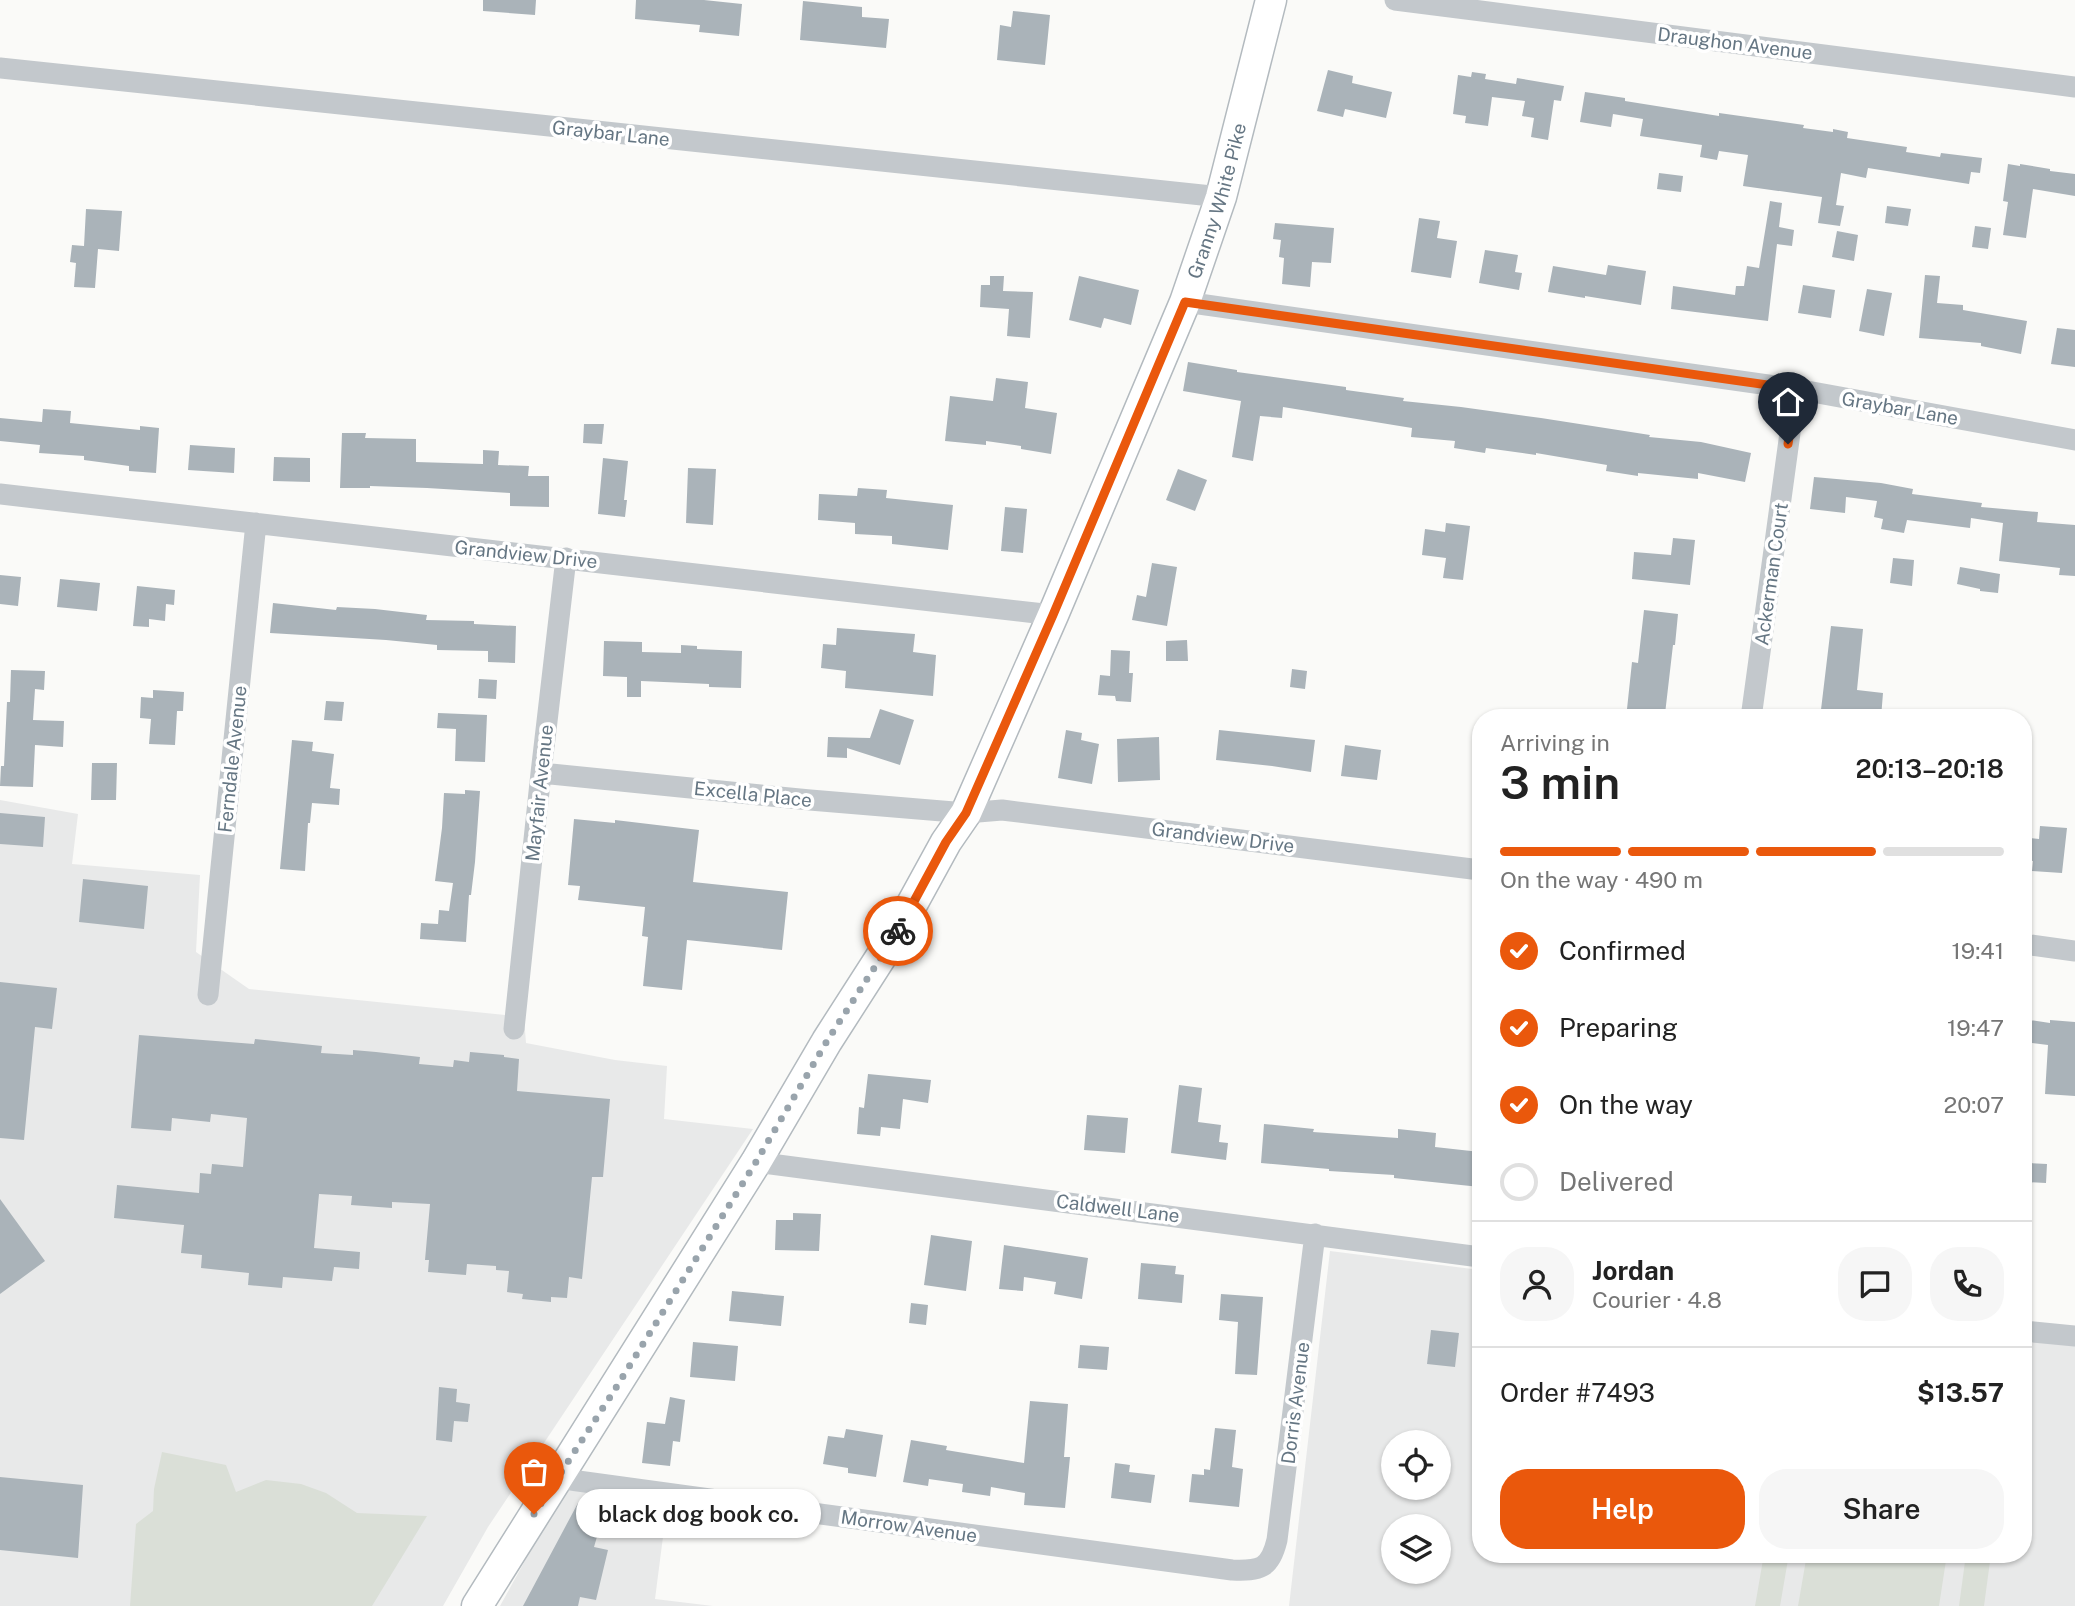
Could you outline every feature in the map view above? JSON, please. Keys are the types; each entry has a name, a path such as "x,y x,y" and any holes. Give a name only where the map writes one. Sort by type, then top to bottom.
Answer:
{"main road":[{"name":"Granny White Pike","path":"477,1606 756,1162 827,1041 895,935 946,842 966,813 1185,302 1222,197 1271,0"}],"street":[{"name":"Draughon Avenue","path":"1395,0 2075,87"},
{"name":"Graybar Lane","path":"0,68 1222,197"},
{"name":"Graybar Lane","path":"1185,302 1796,389 2075,440"},
{"name":"Ackerman Court","path":"1752,709 1796,389"},
{"name":"Grandview Drive","path":"0,494 1053,615"},
{"name":"Ferndale Avenue","path":"208,995 256,523"},
{"name":"Mayfair Avenue","path":"514,1029 566,558"},
{"name":"Excella Place","path":"541,773 966,813"},
{"name":"Grandview Drive","path":"966,813 1002,810 1472,869"},
{"path":"2032,945 2075,951"},
{"name":"Caldwell Lane","path":"756,1162 1472,1256"},
{"name":"Dorris Avenue","path":"1262,1568 1272,1555 1277,1540 1315,1234"},
{"path":"2032,1332 2075,1336"},
{"name":"Morrow Avenue","path":"556,1478 1232,1570 1262,1568"}],"shaded area":[{"path":"0,800 78,814 72,864 200,875 196,952 249,989 524,1017 526,1043 615,1060 667,1066 664,1119 753,1129 488,1527 443,1606 0,1606"},
{"path":"1330,1251 1472,1269 1472,1563 2032,1563 2032,1340 2075,1346 2075,1606 1289,1606"},
{"path":"162,1452 226,1465 236,1492 266,1480 301,1484 326,1493 357,1513 427,1516 372,1606 130,1606 136,1524 153,1511 154,1489"},
{"path":"564,1490 668,1498 655,1599 713,1606 500,1606"},
{"path":"1762,1563 1787,1563 1780,1606 1755,1606"},
{"path":"1805,1563 1946,1563 1939,1606 1798,1606"},
{"path":"1965,1563 1990,1563 1984,1606 1959,1606"}],"building":[{"path":"483,0 536,0 535,15 483,11"},
{"path":"636,0 704,0 742,4 739,36 699,32 700,25 635,19"},
{"path":"803,1 862,7 862,17 889,19 886,48 800,40"},
{"path":"1013,11 1050,15 1045,65 997,60 1000,25 1011,27"},
{"path":"1328,70 1353,76 1352,83 1392,92 1386,118 1345,109 1343,117 1317,111"},
{"path":"1472,72 1486,74 1485,79 1516,84 1517,78 1564,86 1561,101 1554,100 1548,140 1531,137 1534,118 1522,116 1525,101 1492,97 1488,126 1465,123 1466,116 1453,114 1458,75 1471,77"},
{"path":"1585,92 1719,116 1719,113 1804,125 1803,128 1833,132 1833,129 1848,132 1847,138 1907,147 1906,152 1940,157 1941,153 1982,158 1980,173 1971,172 1969,184 1868,168 1866,178 1841,173 1836,205 1844,206 1840,226 1818,223 1822,197 1743,186 1748,155 1719,151 1717,160 1700,157 1702,145 1640,136 1643,119 1613,114 1611,127 1580,122"},
{"path":"2008,164 2075,174 2075,196 2033,189 2026,238 2003,235 2008,202 2003,201"},
{"path":"1659,173 1683,176 1681,192 1657,189"},
{"path":"1770,201 1782,203 1779,227 1794,230 1792,246 1777,244 1768,321 1671,309 1673,286 1735,295 1736,286 1744,286 1747,266 1759,268"},
{"path":"1887,206 1911,209 1908,226 1885,223"},
{"path":"86,209 122,211 119,251 98,249 95,288 74,287 76,263 70,262 72,245 84,246"},
{"path":"1419,218 1440,221 1437,238 1457,241 1451,278 1411,272"},
{"path":"1275,223 1334,228 1331,263 1312,262 1310,287 1282,284 1284,258 1279,257 1281,240 1273,239"},
{"path":"1975,226 1991,228 1988,249 1972,247"},
{"path":"1837,231 1858,235 1854,261 1832,257"},
{"path":"1485,250 1518,255 1515,272 1522,273 1519,290 1479,283"},
{"path":"1608,265 1646,271 1641,305 1548,292 1553,266 1606,275"},
{"path":"1925,275 1940,276 1937,303 1963,305 1963,310 2027,321 2021,354 1981,346 1981,343 1919,338"},
{"path":"990,276 1004,276 1003,291 1033,292 1030,338 1007,336 1009,309 980,307 981,285 990,285"},
{"path":"1079,276 1139,290 1131,325 1104,318 1101,328 1069,320"},
{"path":"1803,285 1835,290 1831,318 1798,313"},
{"path":"1867,289 1892,293 1884,336 1859,331"},
{"path":"2057,328 2075,330 2075,367 2051,364"},
{"path":"1188,362 1237,372 1346,387 1346,390 1404,398 1403,401 1541,418 1650,435 1649,437 1701,442 1751,453 1745,482 1698,473 1698,479 1638,473 1638,476 1606,471 1607,465 1536,453 1486,448 1485,453 1454,448 1455,441 1411,437 1412,428 1283,407 1282,418 1260,416 1253,461 1232,457 1241,401 1183,391"},
{"path":"996,378 1028,382 1025,408 1057,413 1051,454 986,441 986,445 945,441 950,396 993,401"},
{"path":"43,409 71,411 70,423 140,430 140,426 159,428 156,473 129,471 129,466 84,460 84,456 39,453 40,445 0,441 0,418 42,422"},
{"path":"584,424 604,424 602,444 583,443"},
{"path":"342,433 366,433 365,438 416,439 416,462 483,464 483,450 499,451 498,465 529,466 528,476 549,476 549,507 510,506 510,493 370,486 340,488"},
{"path":"190,445 235,448 234,473 188,470"},
{"path":"274,457 310,458 310,482 273,481"},
{"path":"603,458 628,461 625,517 598,514"},
{"path":"688,468 716,469 713,525 686,523"},
{"path":"1178,469 1207,480 1195,511 1166,500"},
{"path":"1814,477 1881,483 1913,489 1912,494 1982,503 1981,507 2038,512 2037,522 2075,525 2075,576 2059,575 2060,568 1999,561 2003,523 1971,518 1970,528 1907,520 1904,533 1881,529 1883,519 1874,517 1877,501 1846,497 1845,513 1810,509"},
{"path":"858,488 887,490 886,498 953,505 948,550 892,544 892,536 855,534 855,523 818,520 819,494 857,496"},
{"path":"1005,507 1027,509 1023,553 1001,551"},
{"path":"1446,523 1470,526 1463,580 1443,578 1446,558 1422,555 1425,529 1445,532"},
{"path":"1673,538 1695,540 1690,585 1632,579 1634,552 1671,555"},
{"path":"1893,558 1914,560 1912,586 1890,583"},
{"path":"1152,563 1177,567 1167,626 1132,620 1137,595 1146,597"},
{"path":"1960,567 2000,574 1998,593 1957,584"},
{"path":"0,575 21,577 18,606 0,604"},
{"path":"60,579 100,583 97,611 57,607"},
{"path":"137,586 175,590 174,605 166,604 165,621 149,619 149,627 133,626"},
{"path":"273,603 336,610 337,607 375,609 427,615 426,620 474,621 474,624 516,626 515,663 488,662 488,651 437,650 437,645 270,633"},
{"path":"1644,610 1678,614 1666,709 1627,709 1632,662 1638,663"},
{"path":"1831,626 1863,629 1857,690 1883,693 1882,709 1821,709"},
{"path":"837,628 915,634 913,652 936,655 933,696 845,688 846,671 821,668 823,644 836,645"},
{"path":"1187,640 1188,661 1166,661 1166,641"},
{"path":"604,641 642,642 642,652 681,653 681,645 697,646 697,649 742,651 741,688 641,681 641,697 627,697 627,677 603,676"},
{"path":"1111,650 1130,651 1129,673 1133,673 1131,702 1116,701 1115,696 1098,695 1100,675 1110,676"},
{"path":"1292,669 1307,671 1305,689 1290,687"},
{"path":"11,670 45,671 44,690 35,689 33,720 64,721 63,747 35,745 33,787 0,786"},
{"path":"479,679 497,680 496,699 478,698"},
{"path":"153,690 184,692 183,711 177,711 175,745 149,744 151,719 140,718 141,697 153,698"},
{"path":"326,701 344,702 342,721 324,720"},
{"path":"880,709 914,720 900,765 847,748 847,758 827,757 828,737 870,738"},
{"path":"438,713 487,715 485,762 455,761 456,729 437,728"},
{"path":"1066,730 1082,733 1081,740 1099,744 1092,784 1058,778"},
{"path":"1219,730 1315,740 1311,772 1216,760"},
{"path":"1159,737 1160,780 1118,782 1117,739"},
{"path":"292,740 313,742 312,751 334,754 330,788 340,789 339,805 312,803 305,871 280,869"},
{"path":"1345,745 1381,750 1377,780 1341,776"},
{"path":"92,763 117,763 116,800 91,800"},
{"path":"465,790 480,791 466,942 420,939 421,923 438,924 439,910 449,911 453,883 435,881 444,793 465,794"},
{"path":"0,813 45,817 43,847 0,844"},
{"path":"574,819 615,823 615,820 699,830 693,882 788,892 782,950 687,940 682,990 643,986 648,937 642,936 645,907 578,900 580,886 568,885"},
{"path":"2040,826 2067,828 2062,873 2032,871 2032,838 2039,839"},
{"path":"83,879 148,886 144,929 79,922"},
{"path":"0,982 57,988 52,1029 35,1027 24,1140 0,1138"},
{"path":"2032,1020 2075,1022 2075,1096 2045,1094 2048,1045 2032,1043"},
{"path":"139,1035 254,1044 255,1039 322,1046 321,1053 353,1055 353,1050 420,1057 419,1064 453,1067 454,1060 469,1062 470,1052 504,1055 519,1059 517,1091 610,1099 603,1177 592,1177 582,1279 569,1277 567,1298 551,1297 551,1302 522,1299 523,1294 507,1292 509,1271 496,1270 496,1266 467,1264 466,1275 428,1272 429,1260 425,1260 430,1204 392,1202 392,1208 351,1205 352,1196 319,1194 314,1248 360,1252 359,1269 334,1267 332,1281 283,1277 282,1288 248,1285 249,1273 201,1268 202,1255 181,1253 184,1225 114,1218 117,1185 199,1193 200,1173 211,1174 212,1164 243,1167 247,1118 211,1114 210,1122 172,1118 171,1131 131,1128"},
{"path":"868,1074 931,1080 928,1103 903,1099 900,1129 881,1127 880,1136 857,1134 859,1107 864,1108"},
{"path":"1179,1085 1202,1088 1198,1122 1221,1125 1219,1142 1228,1143 1226,1160 1171,1153"},
{"path":"1087,1115 1128,1118 1125,1153 1084,1150"},
{"path":"1264,1124 1314,1129 1313,1132 1398,1138 1398,1129 1436,1133 1435,1147 1472,1151 1472,1186 1394,1178 1394,1175 1261,1163"},
{"path":"2032,1163 2047,1164 2046,1183 2032,1182"},
{"path":"0,1199 45,1261 0,1294"},
{"path":"793,1213 821,1214 819,1251 775,1250 776,1220 793,1220"},
{"path":"931,1235 972,1241 966,1291 924,1285"},
{"path":"1004,1245 1088,1258 1082,1299 1054,1294 1056,1282 1024,1277 1023,1291 999,1289"},
{"path":"1141,1263 1176,1266 1175,1274 1184,1275 1182,1303 1138,1299"},
{"path":"732,1291 784,1296 781,1326 729,1321"},
{"path":"1221,1294 1263,1297 1257,1375 1235,1374 1238,1322 1219,1320"},
{"path":"911,1303 928,1305 926,1325 909,1323"},
{"path":"1431,1330 1459,1333 1455,1367 1427,1364"},
{"path":"693,1342 738,1346 735,1381 690,1377"},
{"path":"1080,1345 1109,1347 1107,1370 1078,1368"},
{"path":"439,1387 457,1389 456,1402 470,1404 468,1422 454,1421 452,1442 436,1440"},
{"path":"670,1397 685,1400 680,1442 673,1441 670,1466 642,1463 647,1422 665,1424"},
{"path":"1030,1401 1068,1404 1064,1457 1070,1457 1065,1508 1024,1505 1025,1493 991,1487 990,1496 962,1492 963,1484 929,1479 928,1486 903,1482 911,1440 947,1446 946,1450 1024,1463"},
{"path":"1215,1428 1236,1430 1232,1467 1243,1469 1239,1507 1189,1502 1192,1474 1204,1475 1204,1469 1210,1470"},
{"path":"846,1429 883,1435 876,1477 848,1473 848,1468 823,1464 828,1436 844,1438"},
{"path":"1115,1463 1130,1465 1129,1472 1155,1475 1151,1503 1111,1498"},
{"path":"0,1477 83,1485 78,1558 0,1550"},
{"path":"578,1503 605,1509 594,1547 608,1550 596,1600 580,1597 578,1606 523,1606"}],"way so far":[{"path":"534,1514 612,1394 756,1162 827,1041 898,931"}],"place":[{"name":"black dog book co.","path":"534,1514"}],"route":[{"path":"898,931 946,842 966,813 1185,302 1796,389 1788,444"}]}
